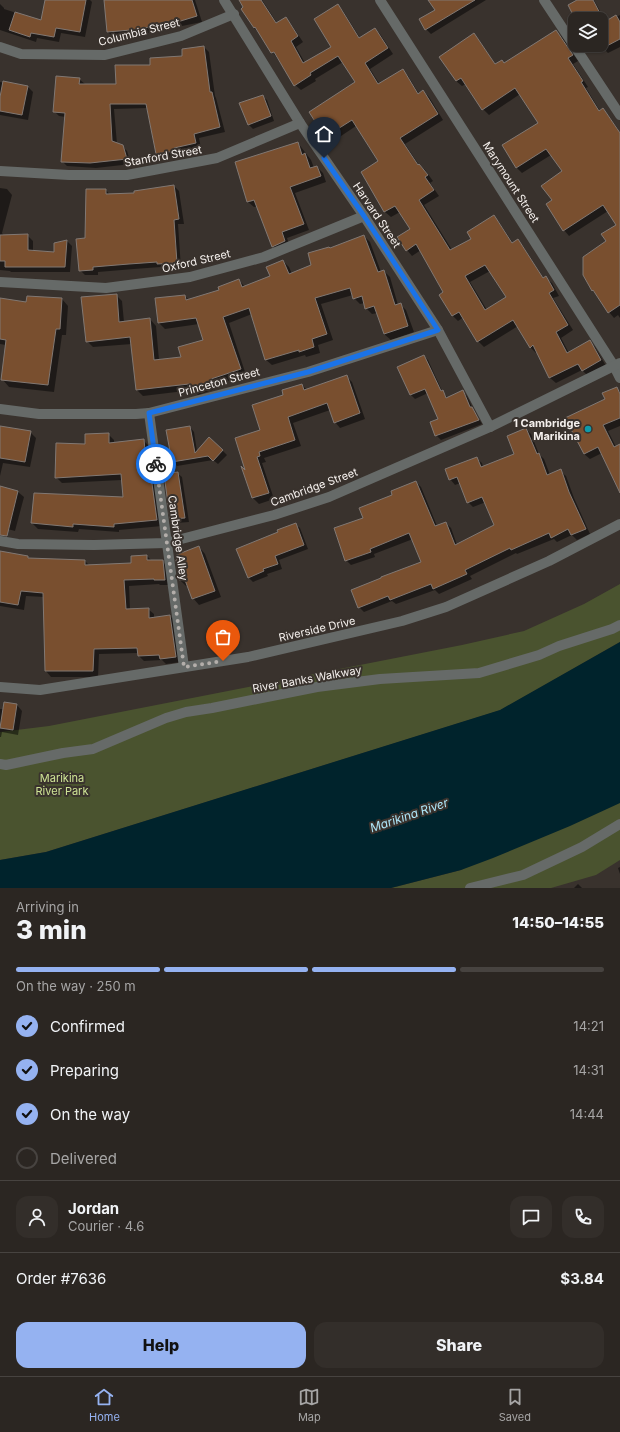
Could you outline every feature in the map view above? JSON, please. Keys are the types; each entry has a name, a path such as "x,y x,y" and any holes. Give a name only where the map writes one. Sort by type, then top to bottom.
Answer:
{"street":[{"name":"Harvard Street","path":"224,0 300,123 364,216 438,330 490,426"},
{"name":"Marymount Street","path":"380,0 617,365 620,378"},
{"path":"544,0 620,115"},
{"name":"Columbia Street","path":"0,47 21,54 105,55 181,36 234,14"},
{"name":"Stanford Street","path":"0,171 69,175 127,175 217,158 300,123"},
{"name":"Oxford Street","path":"0,282 106,288 190,277 264,257 364,216"},
{"name":"Princeton Street","path":"0,409 39,414 149,413 308,372 438,330"},
{"name":"Cambridge Street","path":"0,541 18,544 94,545 166,543 274,515 329,497 490,426 617,365"},
{"name":"Cambridge Alley","path":"149,413 184,667"},
{"name":"Riverside Drive","path":"0,687 40,690 184,667 256,655 402,621 446,607 549,561 620,524"},
{"name":"River Banks Walkway","path":"0,764 6,765 63,753 92,749 166,718 186,712 317,687 372,680 479,673 539,655 559,646 620,625"},
{"path":"470,888 490,886 523,875 582,847 620,824"}],"green space":[{"name":"Marikina River Park","path":"620,584 620,642 501,710 46,852 0,860 0,732 49,726 462,645 524,631 584,604"},
{"path":"620,780 620,860 596,875 551,888 391,888 461,870"}],"water":[{"name":"Marikina River","path":"620,642 620,803 570,826 493,858 461,870 391,888 0,888 0,860 46,852 500,710"}],"building":[{"path":"45,0 86,0 80,32 56,28 54,37 31,33 30,37 9,30 15,12 41,20"},
{"path":"104,0 192,0 197,16 174,23 131,30 107,32"},
{"path":"239,0 261,0 276,23 286,17 298,36 291,41 303,63 331,47 314,19 338,4 359,38 375,28 388,48 365,63 378,84 403,69 418,94 423,90 438,114 400,138 418,165 419,164 428,175 425,177 434,190 419,200 450,250 471,239 467,232 494,215 512,243 518,239 543,278 546,276 554,290 549,293 568,325 556,332 567,353 590,340 601,360 582,371 578,364 549,378 533,345 530,348 513,320 477,342 459,312 452,316 439,295 443,292 416,244 406,251 397,237 410,229 395,206 384,212 361,172 378,161 352,120 325,137 309,112 355,82 338,56 310,73 311,75 294,86 274,52 271,53 255,27 254,28 241,9 243,7","holes":["485,265 506,297 485,310 465,276"]},
{"path":"428,0 475,0 425,30 419,19 435,10"},
{"path":"577,0 593,0 599,12 572,12 568,5"},
{"path":"616,15 620,22 620,39 608,45 608,20"},
{"path":"556,30 568,48 568,52 571,52 573,55 568,58 583,81 581,82 599,111 603,108 620,133 620,305 608,313 593,290 592,291 583,275 583,257 606,241 601,234 616,225 603,205 563,231 546,204 552,200 541,186 562,171 546,149 516,168 502,145 538,123 515,88 482,110 461,78 456,81 439,57 474,33 495,64 502,60 504,63"},
{"path":"204,46 210,92 212,92 220,127 194,134 196,143 174,148 175,151 156,154 146,104 110,104 112,141 123,145 127,159 90,163 61,162 65,113 53,112 56,76 80,78 79,84 116,84 115,65 150,65 150,58 182,56 182,49"},
{"path":"3,81 28,86 22,115 0,111 0,97"},
{"path":"263,95 271,116 248,125 239,103"},
{"path":"298,142 302,155 305,153 310,168 317,166 321,176 290,187 304,224 282,232 285,241 272,247 254,200 247,202 235,162"},
{"path":"174,185 179,219 174,220 177,263 157,264 157,262 129,264 93,267 93,270 79,271 76,239 85,238 86,189 106,189 106,194 134,193 134,191"},
{"path":"28,234 28,250 54,252 54,243 67,240 65,267 5,267 5,261 0,261 0,235"},
{"path":"364,235 378,272 384,270 395,305 401,303 408,326 384,334 374,306 365,309 362,296 353,299 350,288 315,298 327,334 312,339 314,347 265,360 249,308 223,317 241,369 211,379 212,382 191,389 189,384 136,390 130,337 86,342 81,297 117,294 119,322 150,318 154,360 181,357 178,347 203,340 196,318 158,323 155,298 185,295 186,300 219,290 218,287 239,279 242,287 270,276 266,267 283,260 289,274 311,265 308,253 330,248"},
{"path":"27,296 62,298 60,329 56,329 48,385 1,380 6,340 0,339 0,298 26,302"},
{"path":"424,355 441,391 443,390 446,398 463,390 470,407 472,407 479,420 435,436 430,422 438,419 425,389 410,395 397,367"},
{"path":"347,375 360,413 334,423 327,403 288,417 295,440 259,452 260,456 257,457 269,493 252,498 241,466 245,470 235,438 260,430 252,405 283,395 282,390 302,384 304,390"},
{"path":"617,387 620,394 620,418 603,425 614,447 620,444 620,493 598,447 584,454 565,418 605,399 602,393"},
{"path":"0,426 31,431 25,462 0,458"},
{"path":"190,426 195,453 209,437 223,450 213,461 208,456 172,462 166,430"},
{"path":"526,428 537,454 539,453 547,475 561,469 569,492 586,529 571,535 568,529 551,538 549,533 511,550 510,548 465,570 467,574 433,589 431,584 390,600 388,596 358,608 351,590 421,562 409,533 370,549 371,552 345,561 334,528 363,518 359,508 392,495 391,491 416,481 435,526 446,522 455,545 494,525 482,497 467,503 457,477 449,480 445,469 477,457 481,467 514,454 507,436"},
{"path":"109,433 109,443 144,439 147,476 151,476 157,520 114,524 114,527 73,524 73,527 31,523 34,493 123,497 121,474 55,478 56,443 85,444 85,434"},
{"path":"178,472 185,518 170,519 164,474"},
{"path":"0,486 18,491 7,536 0,535"},
{"path":"296,523 304,545 275,556 278,564 263,569 264,571 248,578 236,549"},
{"path":"199,546 215,591 192,599 185,580 179,580 176,555"},
{"path":"0,551 28,556 28,558 85,560 85,565 131,563 131,556 147,555 147,560 163,560 165,580 124,580 126,609 149,608 149,618 170,615 176,657 160,659 159,655 138,656 137,648 94,649 93,671 45,671 43,593 21,591 18,605 0,602"},
{"path":"4,702 17,704 13,730 0,728"}],"way so far":[{"path":"156,464 184,667 223,661"}],"place":[{"name":"1 Cambridge Marikina","path":"588,429"}],"route":[{"path":"156,464 149,413 308,372 438,330 364,216 324,158"}]}
